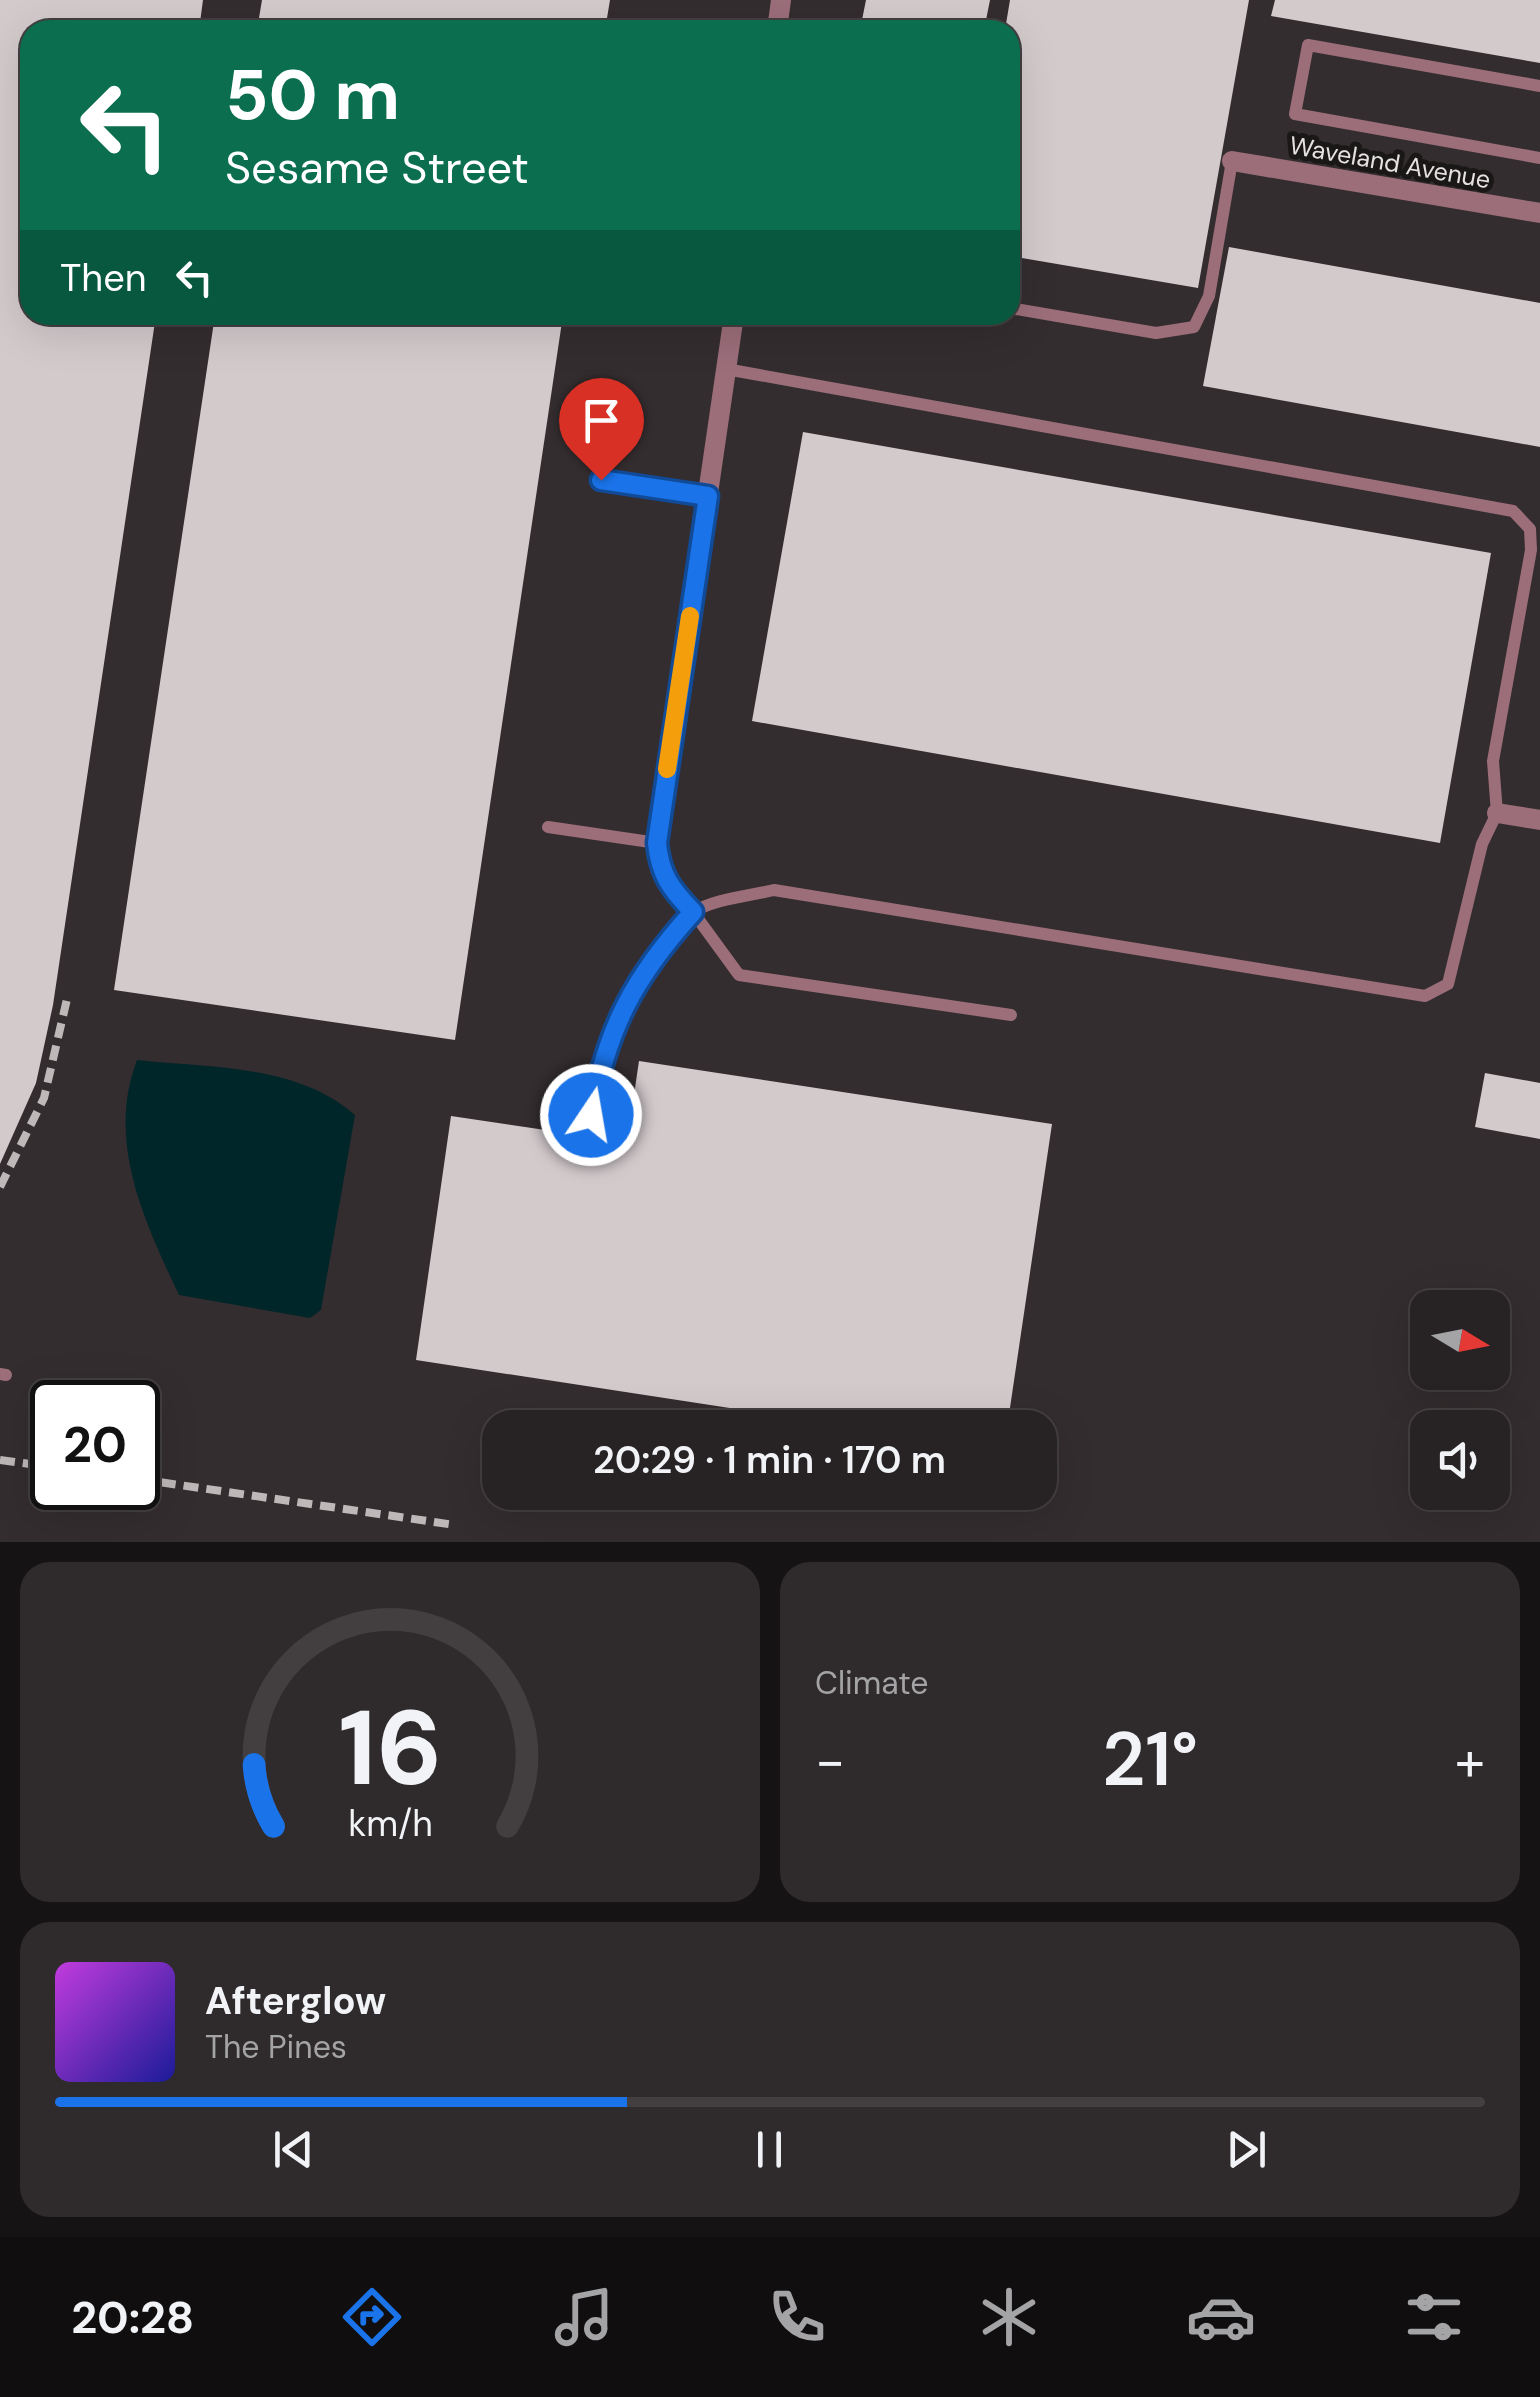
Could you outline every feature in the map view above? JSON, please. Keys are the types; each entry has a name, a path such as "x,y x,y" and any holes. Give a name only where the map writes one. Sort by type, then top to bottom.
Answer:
{"street":[{"name":"Waveland Avenue","path":"1232,161 1540,213"},
{"path":"693,912 670,888 660,869 657,843 733,325"},
{"path":"1497,813 1540,820"}],"lane":[{"path":"1540,86 1308,45 1296,114 1540,158"},
{"path":"1020,310 1156,333 1194,328 1208,296 1232,161"},
{"path":"591,1115 598,1077 623,1008 648,961 693,912 774,890 1425,996 1448,984 1482,844 1497,813 1493,761 1531,550 1530,528 1513,511 726,369"},
{"path":"601,480 708,496"},
{"path":"548,827 657,843"},
{"path":"693,912 739,976 1011,1015"}],"water":[{"path":"137,1060 223,1067 280,1077 332,1098 355,1115 321,1310 310,1318 179,1295 142,1209 127,1150 128,1090"}],"building":[{"path":"0,0 203,0 200,20 20,20 20,325 155,325 53,1005 36,1083 0,1164"},
{"path":"262,0 610,0 607,20 259,20"},
{"path":"866,0 990,0 986,20 862,20"},
{"path":"1010,0 1249,0 1198,288 1020,258 1020,20 1007,20"},
{"path":"1275,0 1540,0 1540,63 1271,16"},
{"path":"1229,247 1540,303 1540,447 1203,386"},
{"path":"214,325 562,325 455,1040 114,990"},
{"path":"803,432 1491,553 1440,843 752,721"},
{"path":"639,1061 1052,1124 1010,1410 742,1410 416,1360 451,1116 627,1142"},
{"path":"1485,1073 1540,1083 1540,1139 1475,1127"}],"railway":[{"path":"0,1187 44,1098 67,999"},
{"path":"0,1460 30,1464"},
{"path":"160,1482 455,1525"}],"slow traffic":[{"path":"667,769 690,616"}],"route":[{"path":"591,1115 598,1077 623,1008 648,961 693,912 670,888 660,869 657,843 708,496 601,480"}]}
